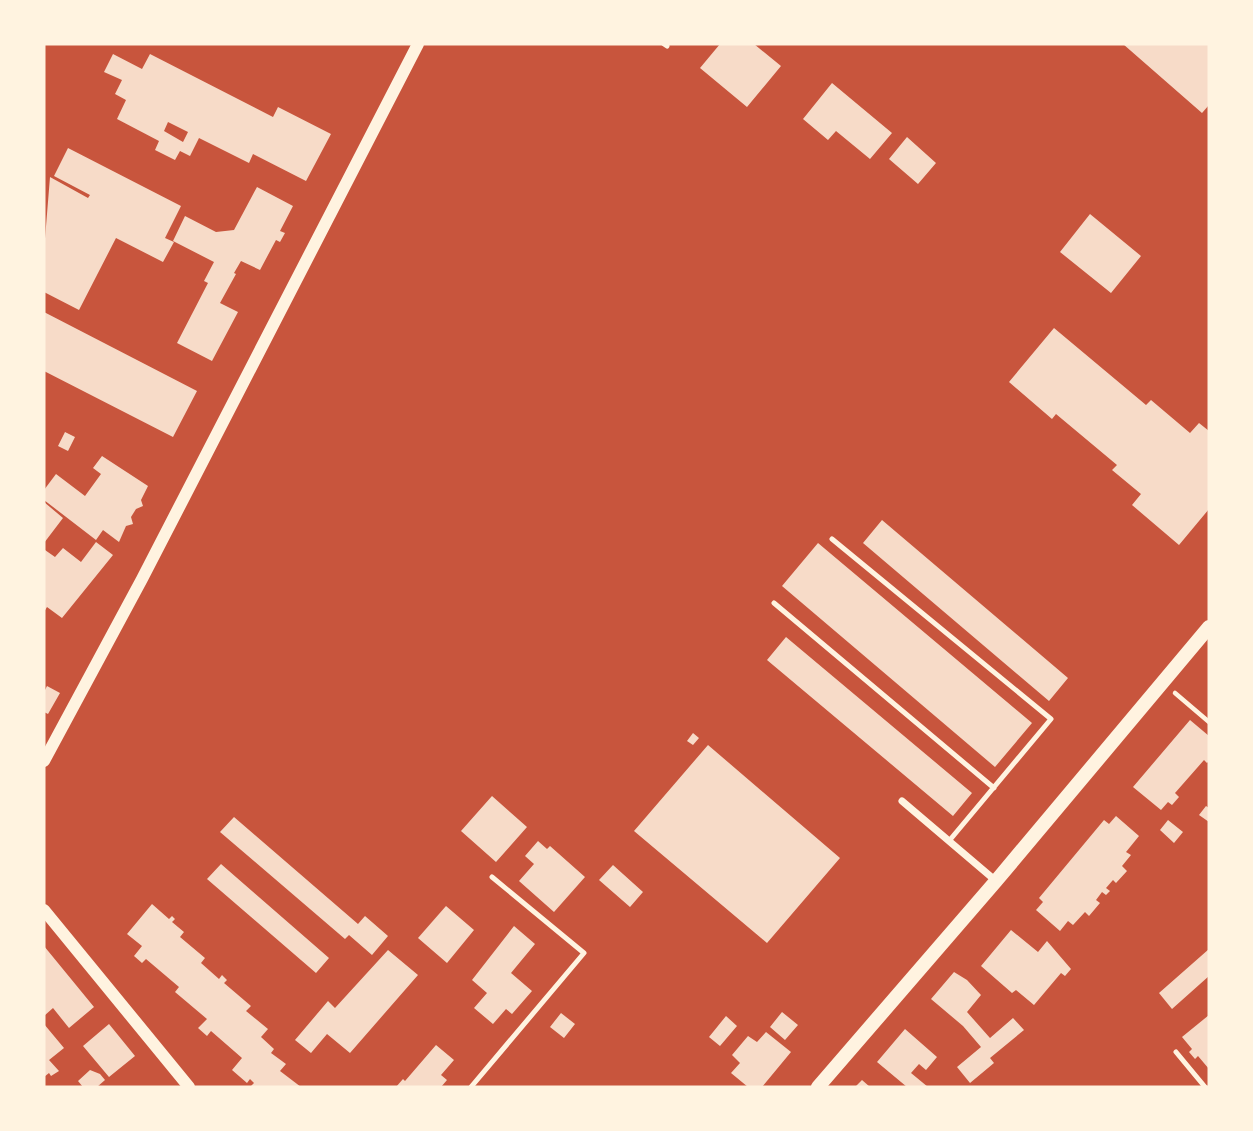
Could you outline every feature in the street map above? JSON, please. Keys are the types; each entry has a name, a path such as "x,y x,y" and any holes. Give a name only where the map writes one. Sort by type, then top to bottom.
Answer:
{"main road":[{"path":"818,1087 996,881 1209,627"}],"street":[{"path":"44,761 142,579 418,44"},
{"path":"902,801 996,881"},
{"path":"44,911 190,1087"}],"lane":[{"path":"832,539 1051,719 949,841"},
{"path":"774,603 994,788"},
{"path":"471,1087 584,953 492,877"},
{"path":"1176,1052 1205,1087"}],"path":[{"path":"1162,682 1209,722"}],"building":[{"path":"720,44 754,44 781,66 747,107 700,68"},
{"path":"1123,44 1209,44 1209,105 1202,113"},
{"path":"113,54 142,69 150,54 273,117 278,107 331,134 306,181 253,154 249,163 199,138 190,156 180,151 175,160 155,150 159,141 117,119 126,100 115,94 122,80 104,72","holes":["168,122 188,132 183,142 164,131"]},
{"path":"832,83 892,133 870,159 836,131 828,140 803,119"},
{"path":"907,137 936,163 918,184 889,159"},
{"path":"68,148 181,206 165,238 174,242 163,262 116,238 79,310 44,292 44,251 50,177 88,198 90,195 54,176"},
{"path":"257,187 293,206 280,231 285,233 280,242 276,240 260,270 241,261 234,273 236,274 220,303 238,312 212,361 177,343 208,283 204,281 214,262 173,241 185,216 216,232 234,230"},
{"path":"1090,214 1141,256 1111,293 1060,252"},
{"path":"44,312 197,391 173,437 44,371"},
{"path":"1054,328 1146,405 1151,400 1190,433 1199,423 1209,431 1209,509 1179,545 1132,505 1141,494 1112,470 1117,465 1056,414 1052,419 1009,382"},
{"path":"65,432 75,437 68,451 58,446"},
{"path":"102,456 148,486 141,500 143,506 136,509 131,517 133,524 126,526 119,542 103,530 96,540 44,500 44,490 56,474 85,496 101,474 93,468"},
{"path":"44,502 63,518 44,543"},
{"path":"882,520 1068,678 1049,701 863,543"},
{"path":"96,542 113,555 62,618 47,607 44,612 45,550 55,557 63,548 81,562"},
{"path":"818,543 1032,723 995,767 782,586"},
{"path":"786,637 972,793 953,816 767,660"},
{"path":"47,686 60,693 48,714 44,712 44,692"},
{"path":"1190,720 1209,736 1209,761 1207,763 1204,760 1175,793 1179,797 1172,805 1168,802 1161,810 1133,787"},
{"path":"693,733 699,738 693,745 687,741"},
{"path":"708,745 840,858 767,943 634,831"},
{"path":"492,796 527,827 496,862 461,831"},
{"path":"1206,806 1209,808 1209,822 1199,815"},
{"path":"1116,816 1139,836 1126,852 1131,855 1122,866 1127,871 1116,883 1113,880 1106,888 1110,891 1106,895 1102,892 1096,900 1100,903 1089,916 1085,912 1073,925 1068,921 1060,931 1036,910 1043,902 1039,898 1104,820 1109,824"},
{"path":"234,817 358,924 365,916 388,936 372,955 349,935 345,939 220,832"},
{"path":"1168,820 1183,832 1174,843 1160,830"},
{"path":"538,841 547,849 550,846 585,877 554,912 519,881 534,864 525,856"},
{"path":"221,864 329,958 316,973 207,879"},
{"path":"613,865 643,892 630,907 599,880"},
{"path":"152,904 169,919 172,916 175,919 172,922 184,932 180,937 205,958 201,963 219,979 222,975 227,980 224,983 251,1006 246,1011 268,1029 261,1037 274,1049 271,1053 286,1064 280,1071 301,1087 250,1087 254,1083 250,1079 247,1083 232,1070 242,1058 211,1031 207,1036 198,1028 207,1019 175,992 179,987 146,959 142,963 134,956 142,946 127,934"},
{"path":"446,906 474,930 447,963 418,938"},
{"path":"514,926 535,944 511,973 532,991 512,1014 506,1009 493,1024 474,1008 487,993 472,980"},
{"path":"1011,930 1038,952 1047,941 1071,969 1065,976 1061,973 1034,1005 1016,990 1012,993 981,966"},
{"path":"44,946 94,1007 69,1028 53,1008 44,1016"},
{"path":"1209,949 1209,976 1172,1009 1159,993"},
{"path":"388,950 418,975 350,1053 327,1034 311,1053 295,1040 328,1001 335,1008"},
{"path":"954,972 967,980 981,995 967,1012 990,1038 1013,1018 1024,1030 990,1058 994,1063 970,1083 957,1067 981,1047 963,1026 931,999"},
{"path":"782,1012 798,1025 785,1040 770,1027"},
{"path":"561,1013 575,1024 564,1038 550,1027"},
{"path":"1209,1015 1209,1069 1198,1056 1195,1059 1189,1052 1192,1049 1182,1037"},
{"path":"726,1016 737,1026 720,1046 709,1037"},
{"path":"44,1024 64,1048 49,1060 59,1071 44,1077"},
{"path":"109,1024 135,1056 109,1077 83,1046"},
{"path":"905,1029 937,1057 926,1070 919,1064 911,1073 928,1087 907,1087 877,1062"},
{"path":"766,1032 791,1052 762,1087 748,1087 731,1073 740,1063 732,1055 748,1036 757,1042"},
{"path":"436,1045 454,1060 441,1075 447,1080 441,1087 396,1087 403,1079 405,1081"},
{"path":"90,1070 100,1074 105,1080 97,1087 83,1087 78,1081"},
{"path":"862,1080 870,1087 855,1087"}]}
